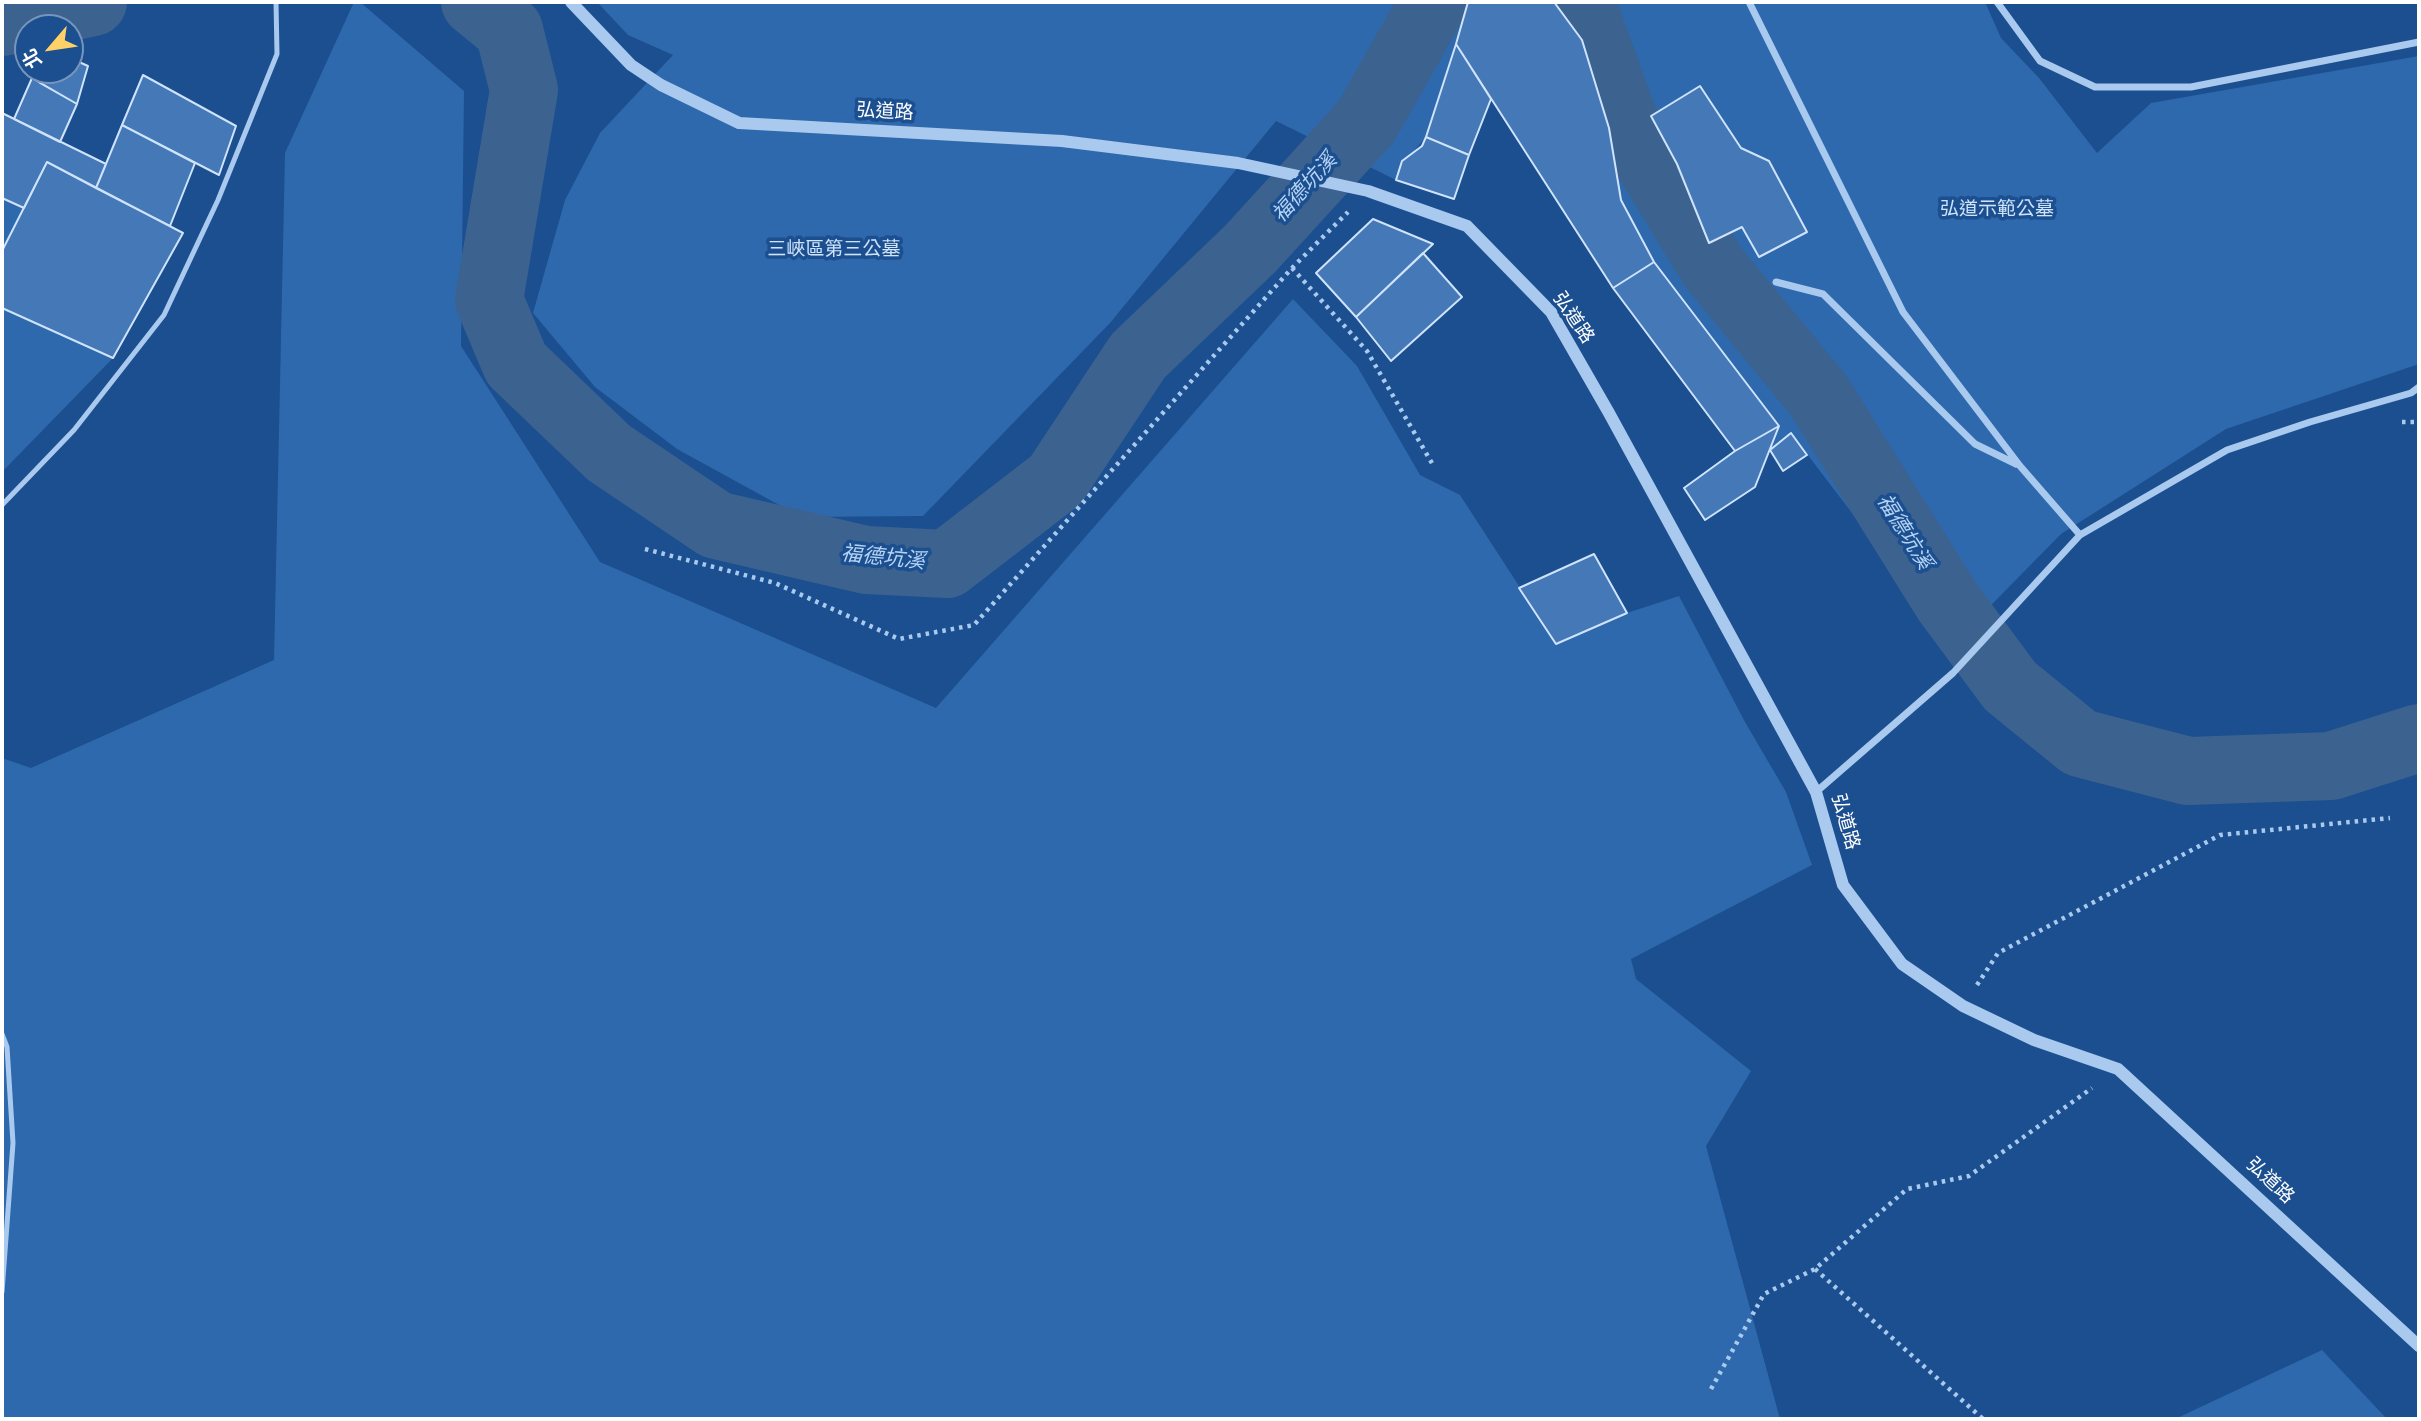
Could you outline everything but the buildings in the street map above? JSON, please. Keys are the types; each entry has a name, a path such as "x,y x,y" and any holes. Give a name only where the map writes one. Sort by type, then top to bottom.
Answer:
{"street":[{"name":"弘道路","path":"571,2 631,65 661,85 739,123 1062,141 1238,163 1368,191 1467,226 1550,312 1609,413 1816,792 1843,886 1902,964 1963,1006 2034,1040 2118,1069 2419,1346"},
{"path":"1749,2 1902,313 2020,466 2081,535"},
{"path":"1997,2 2040,61 2095,88 2191,86 2419,42"},
{"path":"1776,282 1823,294 1975,444 2020,466"},
{"path":"1816,792 1953,674 2081,535 2227,450 2310,422 2411,393 2419,387"}],"lane":[{"path":"2,505 74,430 164,315 218,200 277,54 276,2"},
{"path":"2,1034 7,1047 13,1143 2,1292"}],"path":[{"path":"645,549 775,583 899,639 974,625 1292,268 1368,191"},
{"path":"1292,268 1367,351 1433,465"},
{"path":"1963,1006 1998,953 2220,835 2390,818"},
{"path":"1711,1390 1764,1294 1815,1269 1907,1189 1969,1176 2118,1069"},
{"path":"1815,1269 1983,1419"}],"green space":[{"path":"354,2 360,2 464,91 461,346 600,562 936,708 1293,299 1357,366 1420,475 1460,495 1556,643 1627,613 1679,596 1745,722 1786,792 1812,865 1631,959 1636,979 1751,1071 1706,1146 1780,1419 2,1419 2,758 31,768 274,660 285,153"},
{"name":"三峽區第三公墓","path":"597,2 1468,2 1426,137 1399,168 1396,180 1276,121 1110,323 923,516 801,517 677,449 595,387 533,313 565,200 600,133 673,55 628,35"},
{"name":"弘道示範公墓","path":"1554,2 1985,2 2001,38 2039,78 2097,153 2151,103 2419,56 2419,364 2226,429 2061,534 1944,653 1884,555 1791,433 1770,450 1779,425 1654,262 1621,200 1609,128 1582,40"},
{"path":"2,198 24,208 2,251"},
{"path":"2,308 113,358 2,472"},
{"path":"2322,1350 2387,1419 2175,1419"}],"waterway":[{"name":"福德坑溪","path":"2,22 93,2"},
{"name":"福德坑溪","path":"475,2 509,30 524,90 489,300 516,364 609,453 716,525 866,560 947,564 1056,480 1138,356 1250,249 1366,122 1434,2"},
{"name":"福德坑溪","path":"1581,2 1625,123 1713,267 1819,396 1947,601 2010,686 2080,743 2188,771 2331,766 2419,738"}]}
